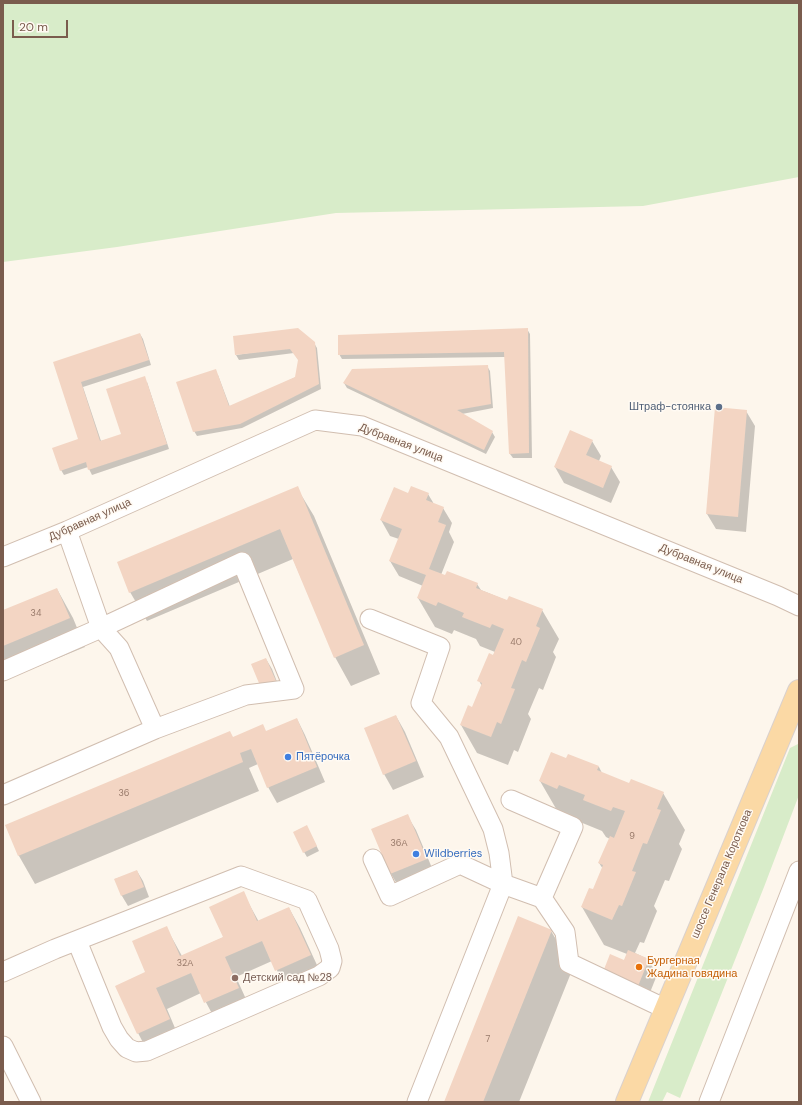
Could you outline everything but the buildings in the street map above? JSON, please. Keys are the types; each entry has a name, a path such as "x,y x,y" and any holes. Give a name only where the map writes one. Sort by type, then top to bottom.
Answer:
{"main road":[{"name":"шоссе Генерала Короткова","path":"627,1102 799,691"}],"street":[{"name":"Дубравная улица","path":"3,557 67,531 315,420 362,426 778,596 799,606"},
{"path":"67,531 101,628 119,648 155,729"},
{"path":"3,671 101,628 242,562 294,689 246,696 155,729 3,795"},
{"path":"370,619 440,646 421,703 449,736 492,829 499,853 503,884 417,1102"},
{"path":"511,800 573,827 542,898"},
{"path":"374,859 390,896 460,864 503,884 542,898 565,932 569,963 666,1009"},
{"path":"709,1102 799,871"},
{"path":"3,972 77,941 241,876 307,900 329,949 332,961 330,968 319,976 147,1051 136,1052 127,1048 119,1039 112,1027 77,941"},
{"path":"3,1046 31,1102"}],"green space":[{"path":"3,3 799,3 799,177 643,206 336,213 117,247 3,262"},
{"path":"798,744 799,795 680,1098 667,1092 662,1102 648,1102 790,748"}],"place":[{"name":"Штраф-стоянка","path":"719,407"},
{"name":"Пятёрочка","path":"288,757"},
{"name":"Wildberries","path":"416,854"},
{"name":"Бургерная Жадина говядина","path":"639,967"},
{"name":"Детский сад №28","path":"235,978"}]}
